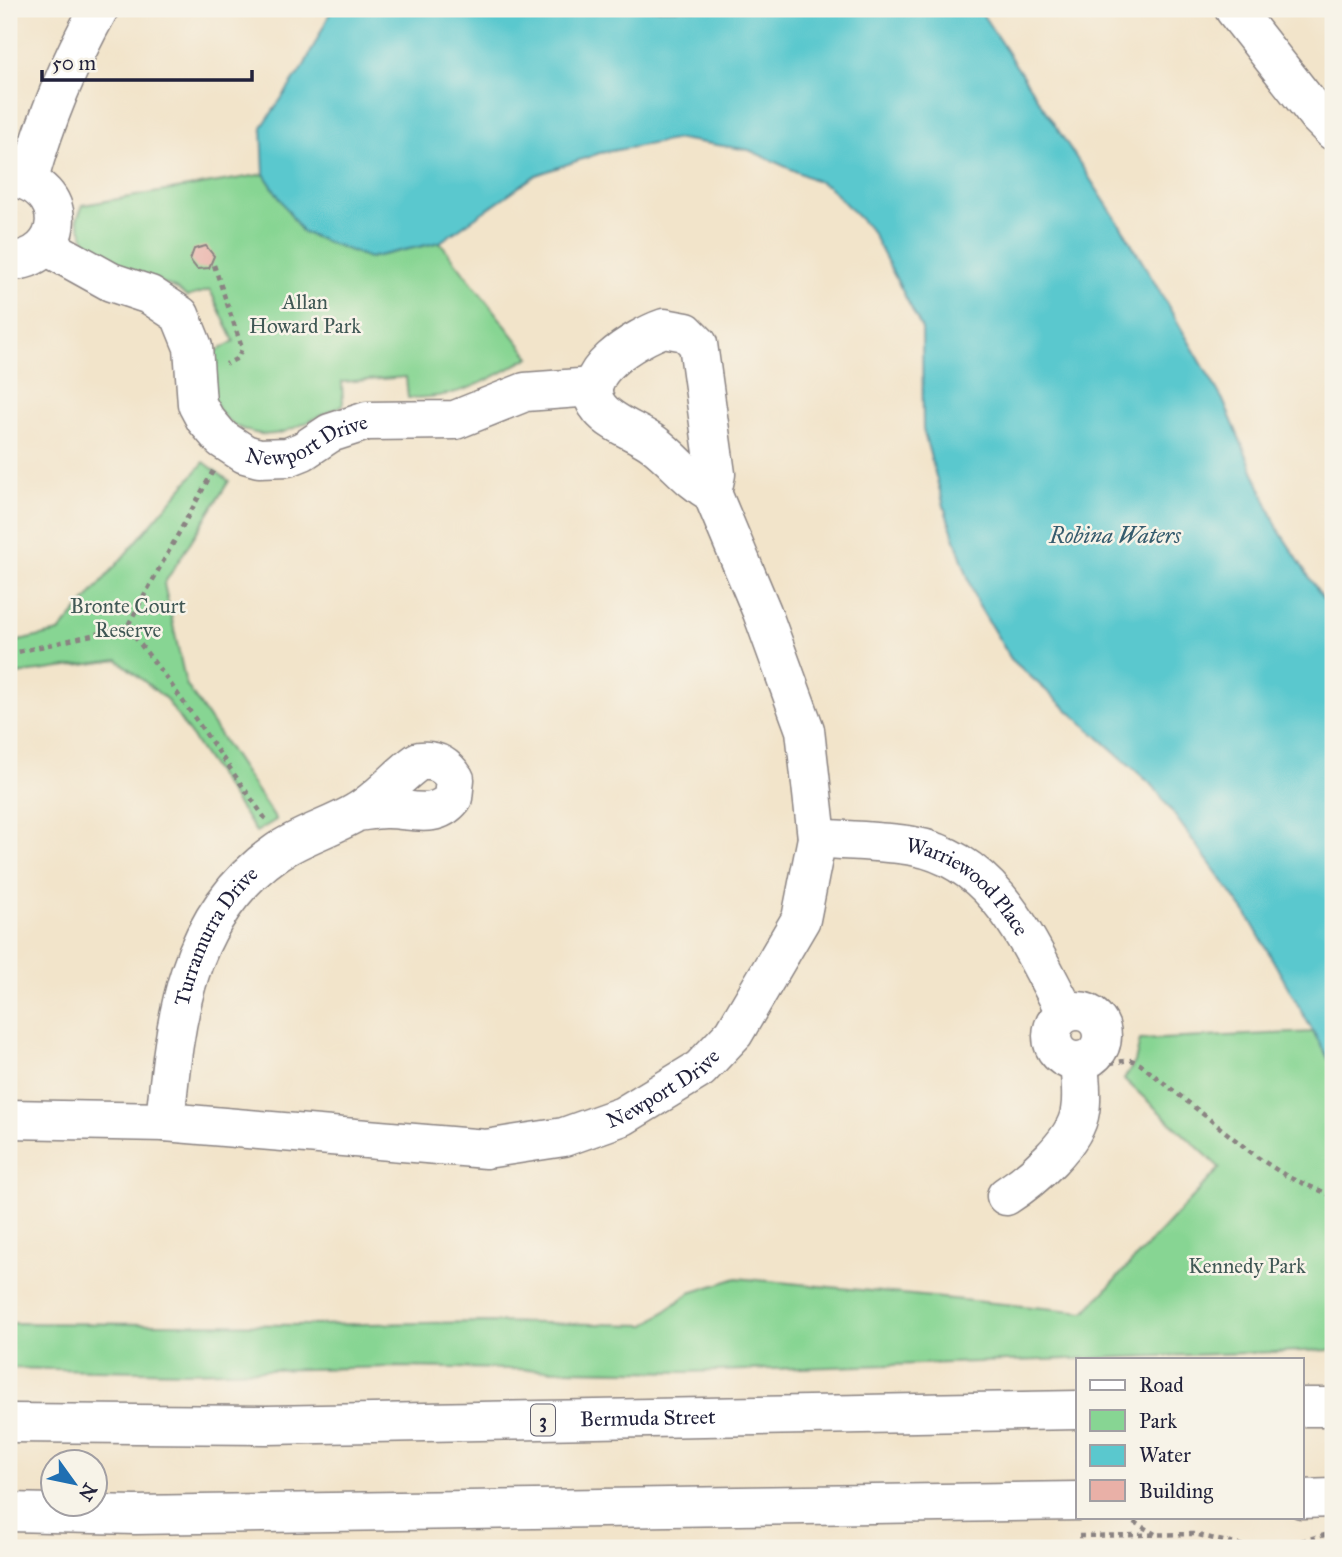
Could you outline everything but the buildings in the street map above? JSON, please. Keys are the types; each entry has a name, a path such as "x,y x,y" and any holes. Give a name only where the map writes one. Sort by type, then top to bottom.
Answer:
{"street":[{"path":"9,261 30,258 46,246 52,234 55,217 46,193 19,178 63,78 99,9"},
{"path":"1234,9 1318,116 1333,131"},
{"name":"Newport Drive","path":"9,1119 165,1122 486,1149 564,1138 623,1116 700,1069 734,1033 801,919 817,838 804,730 762,611 712,493 716,474 698,344 691,335 670,327 657,330 610,359 593,387 525,392 455,420 367,421 330,433 303,451 288,457 259,458 246,454 222,439 205,419 197,404 193,346 180,315 150,295 111,282 46,246"},
{"path":"593,387 594,398 602,412 651,441 694,483 712,493"},
{"name":"Turramurra Drive","path":"165,1122 172,1045 184,988 201,939 248,877 285,848 357,812"},
{"name":"Warriewood Place","path":"817,838 913,846 962,865 1001,898 1016,920 1066,1013 1054,1026 1052,1043 1063,1058 1086,1059"},
{"path":"1006,1196 1034,1176 1074,1128 1080,1114 1086,1059"},
{"path":"1304,1407 1333,1407"},
{"name":"Bermuda Street","path":"9,1423 267,1425 1076,1410"},
{"path":"1304,1499 1333,1498"},
{"path":"9,1512 135,1515 1076,1501"}],"path":[{"path":"9,654 127,627 216,465"},
{"path":"127,627 168,680 285,848"},
{"path":"1086,1059 1113,1064 1130,1060 1140,1064 1257,1157 1288,1177 1333,1196"},
{"path":"1127,1518 1156,1535"},
{"path":"1272,1548 1333,1534"}],"green space":[{"name":"Allan Howard Park","path":"264,174 302,232 369,258 440,242 530,357 458,392 408,398 406,377 342,382 343,405 298,427 278,433 259,434 233,425 218,409 211,377 213,353 234,341 210,290 187,297 177,289 99,255 86,243 77,219 83,205"},
{"name":"Bronte Court Reserve","path":"204,462 229,481 164,584 186,684 276,820 256,832 166,699 118,660 9,675 9,643 59,632"},
{"name":"Kennedy Park","path":"1314,1032 1333,1067 1333,1350 686,1372 394,1367 184,1372 9,1368 9,1323 308,1325 484,1322 646,1325 690,1293 737,1278 1085,1312 1220,1168 1124,1079 1135,1062 1140,1040"}],"water":[{"name":"Robina Waters","path":"332,9 979,9 1126,234 1223,400 1278,529 1333,614 1333,1067 1248,916 1154,787 1011,659 976,601 946,513 923,429 922,329 871,230 828,186 749,150 679,139 600,153 536,175 440,242 369,258 302,232 264,174 262,127 305,64"}]}
